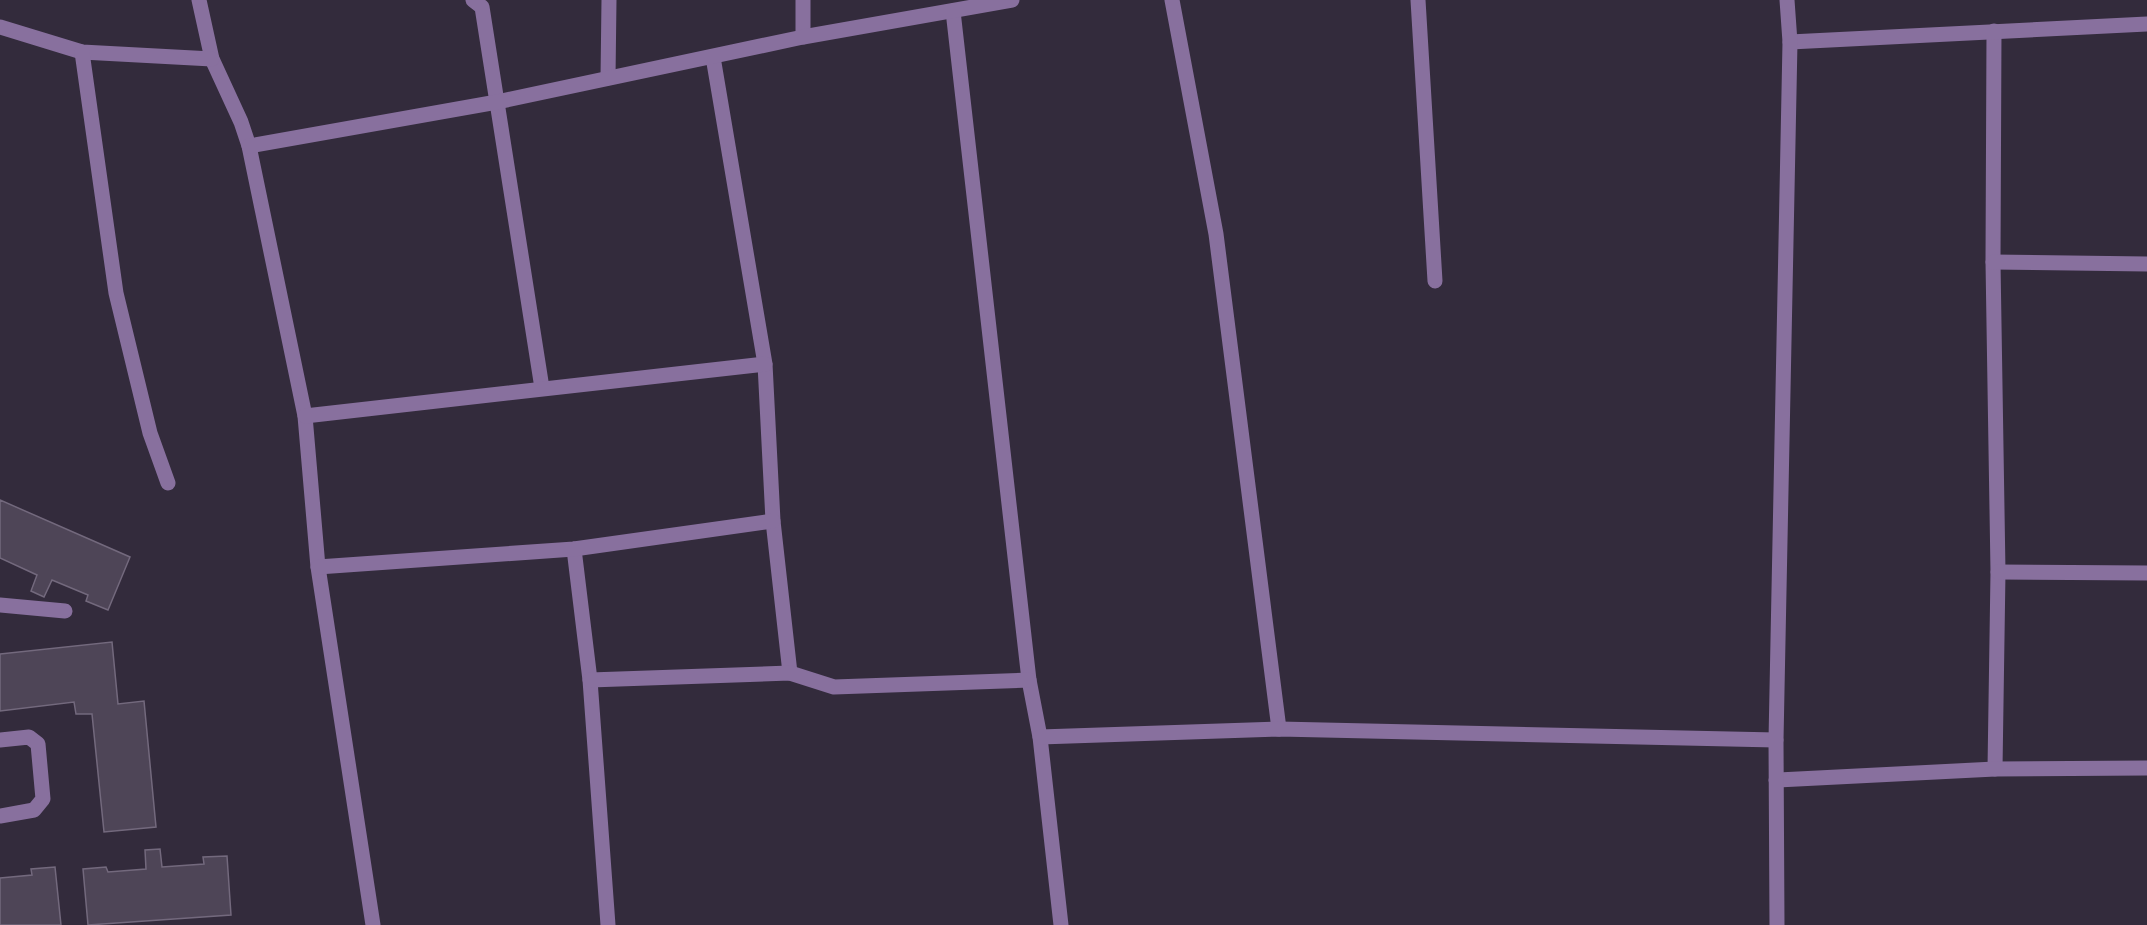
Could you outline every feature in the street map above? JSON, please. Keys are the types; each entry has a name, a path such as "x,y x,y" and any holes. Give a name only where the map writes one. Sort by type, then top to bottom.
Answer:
{"street":[{"path":"199,0 212,59 241,122 249,146 305,416 318,567 373,925"},
{"path":"473,0 482,7 542,388"},
{"path":"608,78 609,0"},
{"path":"803,0 803,37"},
{"path":"249,146 497,102 803,37 1012,0"},
{"path":"1172,0 1216,234 1280,729"},
{"path":"1418,0 1435,281"},
{"path":"1777,925 1776,740 1790,42 1787,0"},
{"path":"953,11 1029,680 1040,737 1060,925"},
{"path":"1790,42 2147,24"},
{"path":"0,27 82,52 212,59"},
{"path":"1994,32 1993,262 1998,572 1995,769"},
{"path":"82,52 116,293 150,433 168,483"},
{"path":"712,57 765,364 774,521 790,673"},
{"path":"1993,262 2147,264"},
{"path":"305,416 765,364"},
{"path":"318,567 574,549 774,521"},
{"path":"574,549 590,680 608,925"},
{"path":"1998,572 2147,573"},
{"path":"0,605 65,611"},
{"path":"590,680 790,673 834,687 1029,680"},
{"path":"1040,737 1280,729 1776,740"},
{"path":"0,740 28,737 38,744 43,799 34,810 0,816"},
{"path":"1776,780 1995,769 2147,768"}],"building":[{"path":"0,500 130,557 108,610 86,601 88,595 52,580 44,597 31,591 37,575 0,558"},
{"path":"112,642 118,704 144,701 156,827 104,832 92,714 76,714 74,702 0,711 0,654"},
{"path":"160,849 162,867 204,864 203,857 227,856 231,915 88,925 83,869 106,867 108,872 146,869 145,850"},
{"path":"55,867 61,925 0,925 0,878 32,875 31,869"}]}
